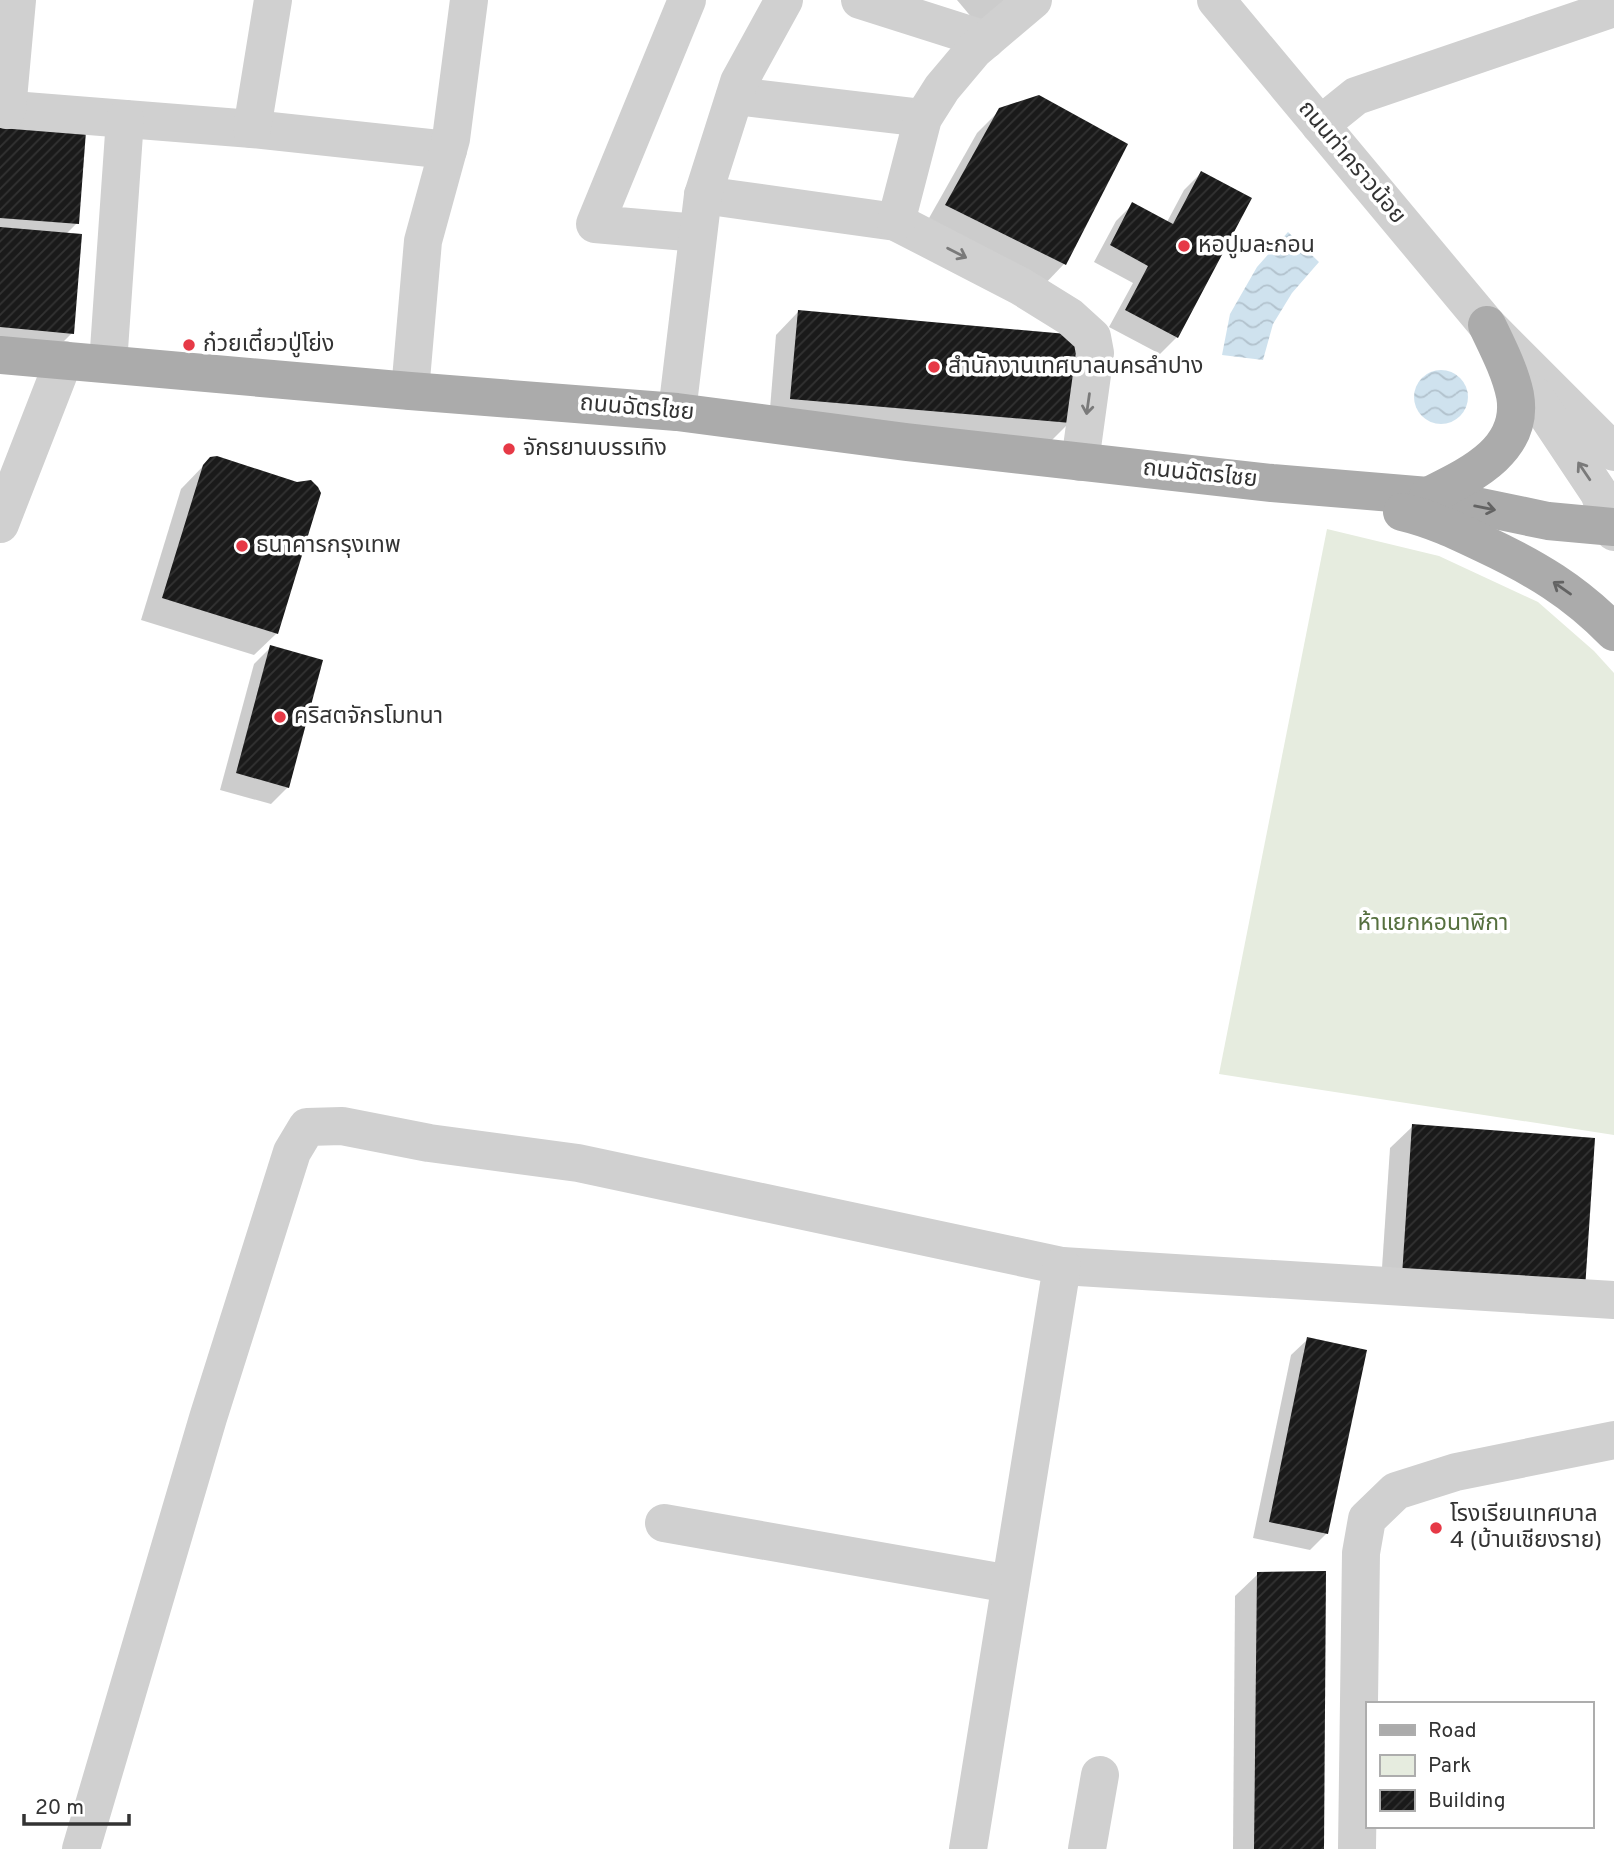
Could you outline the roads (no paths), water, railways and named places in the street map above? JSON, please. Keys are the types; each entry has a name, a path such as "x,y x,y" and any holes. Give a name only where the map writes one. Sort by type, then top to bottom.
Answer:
{"main road":[{"path":"1427,496 1472,474 1491,459 1500,451 1515,424 1516,397 1508,370 1487,325"},
{"name":"ถนนฉัตรไชย","path":"0,355 677,412 1080,462 1272,483 1427,496 1548,521 1613,528"},
{"name":"ถนนฉัตรไชย","path":"1272,483 1432,519 1534,568 1590,608 1614,632"}],"street":[{"path":"17,0 4,110 252,129 448,150"},
{"path":"252,129 273,0"},
{"path":"410,391 424,241 448,150 469,0"},
{"path":"687,0 595,224 698,233"},
{"path":"677,412 703,195 739,82 784,0"},
{"path":"860,0 986,40"},
{"path":"951,0 986,40"},
{"path":"896,222 923,118 942,88 986,40 1033,0"},
{"name":"ถนนท่าคราวน้อย","path":"1216,0 1487,325 1614,452"},
{"path":"1320,125 1356,96 1614,8"},
{"path":"735,96 923,118"},
{"path":"108,364 125,119"},
{"path":"703,195 896,222 1020,286 1070,317 1092,337 1095,354 1080,462"},
{"name":"ถนนท่าคราวน้อย","path":"1487,325 1598,493 1613,528"},
{"path":"0,524 64,360"},
{"path":"81,1849 212,1405 292,1152 307,1127 342,1126 429,1143 578,1163 1062,1266 1614,1300"},
{"path":"968,1849 1062,1266"},
{"path":"1357,1849 1362,1553 1367,1519 1396,1491 1456,1472 1614,1440"},
{"path":"664,1523 1010,1584"},
{"path":"1087,1849 1100,1775"}],"water":[{"path":"1288,232 1319,262 1292,293 1273,324 1263,360 1222,355 1230,314 1257,267"},
{"path":"1441,370 1460,378 1468,397 1460,416 1441,424 1422,416 1414,397 1422,378"}],"place":[{"name":"หอปูมละกอน","path":"1184,246"},
{"name":"ก๋วยเตี๋ยวปู่โย่ง","path":"189,345"},
{"name":"สำนักงานเทศบาลนครลำปาง","path":"934,367"},
{"name":"จักรยานบรรเทิง","path":"509,449"},
{"name":"ธนาคารกรุงเทพ","path":"242,546"},
{"name":"คริสตจักรโมทนา","path":"280,717"},
{"name":"โรงเรียนเทศบาล 4 (บ้านเชียงราย)","path":"1436,1528"}],"park label":[{"name":"ห้าแยกหอนาฬิกา","path":"1433,924"}]}
